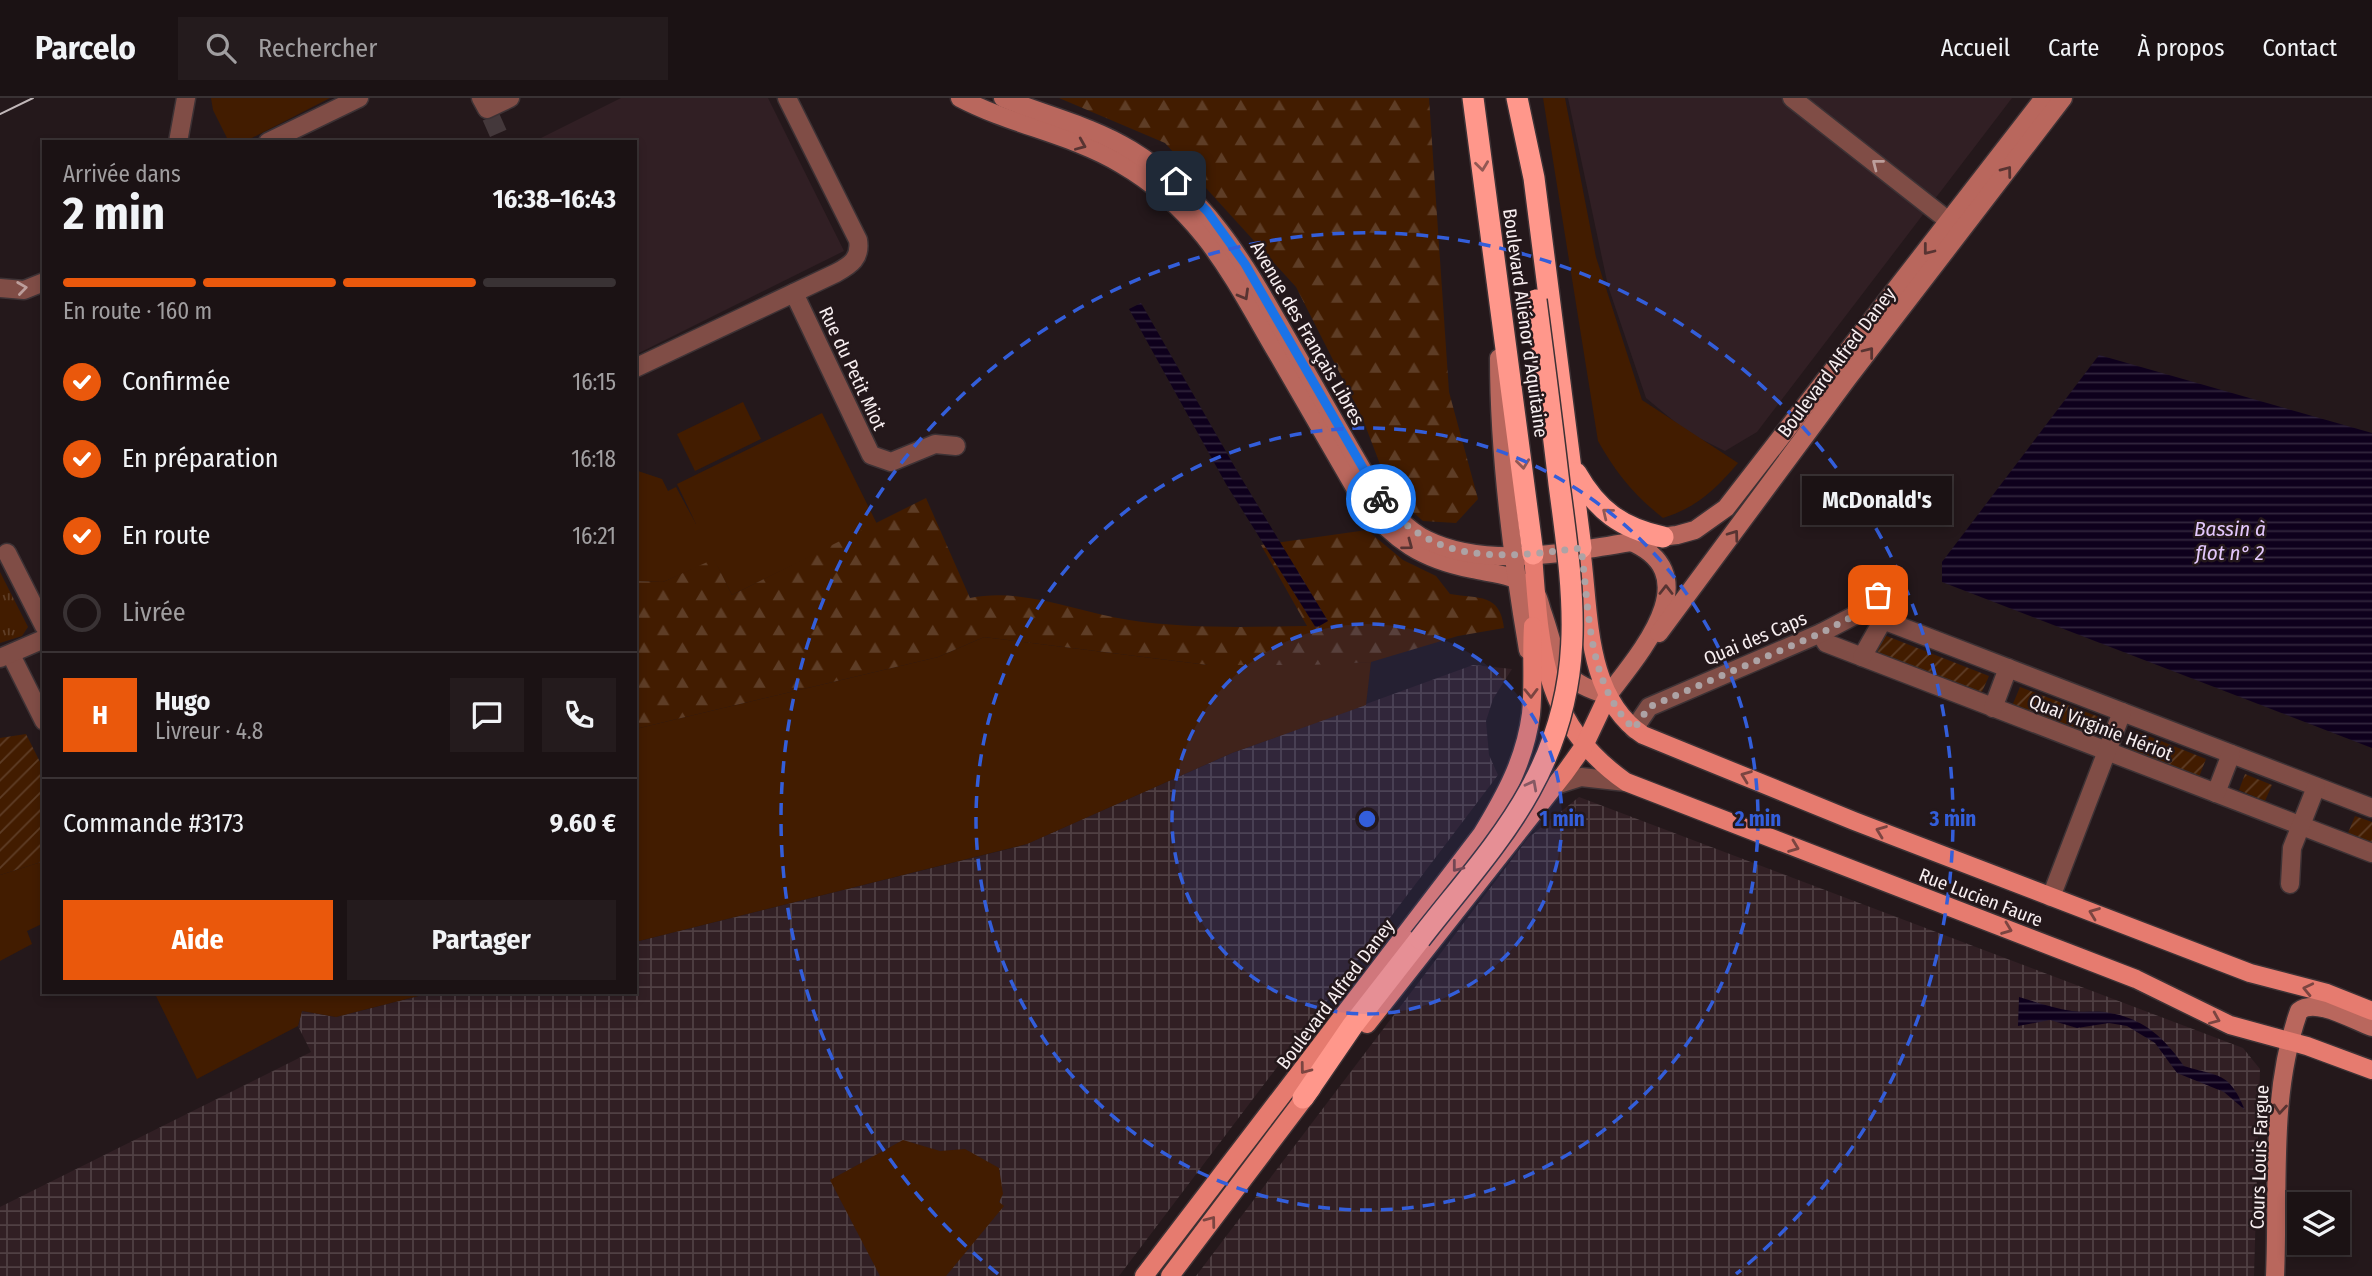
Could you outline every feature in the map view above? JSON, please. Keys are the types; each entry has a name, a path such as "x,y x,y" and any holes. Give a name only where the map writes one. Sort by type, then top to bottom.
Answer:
{"highway":[{"name":"Boulevard Aliénor d'Aquitaine","path":"1473,98 1499,305 1523,555"},
{"name":"Boulevard Aliénor d'Aquitaine","path":"1515,98 1534,178 1581,548"},
{"path":"1303,1098 1353,1026 1530,791 1557,730 1566,694 1574,636 1572,595 1536,300 1515,98"},
{"path":"1572,465 1587,493 1608,515 1633,529 1663,537"}],"main road":[{"name":"Avenue des Français Libres","path":"960,98 986,112 1017,121 1120,163 1165,192 1212,242 1362,500 1380,523 1415,552 1442,562 1516,578 1535,592"},
{"name":"Avenue des Français Libres","path":"1003,98 1089,130 1130,150 1176,181 1207,211 1231,244 1376,493 1392,513 1424,539 1446,548 1523,555 1581,548"},
{"name":"Boulevard Alfred Daney","path":"1581,548 1695,530 1712,520 1741,492 2044,98"},
{"name":"Boulevard Alfred Daney","path":"1642,650 1691,593 1848,378 2063,98"},
{"path":"1523,555 1559,663 1573,682 1608,695 1642,650 1667,599 1668,584 1655,558 1629,541"},
{"name":"Rue Lucien Faure","path":"1581,548 1594,652 1608,695 1621,716 1634,729 1653,740 2051,897 2258,976 2327,993 2372,1011"},
{"path":"1523,555 1516,578 1530,666"},
{"name":"Boulevard Alfred Daney","path":"1144,1276 1482,835 1518,769 1530,720 1530,666 1535,592"},
{"name":"Rue Lucien Faure","path":"1535,592 1552,694 1584,746 1626,782 2136,979 2230,1025 2288,1041 2372,1070"},
{"name":"Boulevard Alfred Daney","path":"1170,1276 1303,1098 1368,1022 1556,785 1584,746 1608,695"},
{"name":"Cours Louis Fargue","path":"2275,1276 2279,1115 2288,1041 2299,1011 2310,1006 2372,1027"},
{"path":"1152,1276 1174,1238"}],"street":[{"path":"178,140 186,98"},
{"path":"272,140 359,98"},
{"path":"486,108 510,98"},
{"name":"Rue du Petit Miot","path":"637,367 847,267 860,251 858,240 787,98"},
{"path":"1792,98 1950,222"},
{"path":"0,288 24,290 42,283"},
{"name":"Rue du Petit Miot","path":"794,293 871,455 891,462 935,444 956,446"},
{"path":"7,553 42,622"},
{"name":"Quai des Caps","path":"1634,729 1649,707 1821,633 1865,610 1891,580"},
{"name":"Quai Virginie Hériot","path":"1862,657 1883,620 2372,808"},
{"name":"Quai Virginie Hériot","path":"1821,633 1826,643 2106,753 2372,853"},
{"path":"42,640 6,656 42,718"},
{"path":"1993,708 2008,668"},
{"path":"2051,897 2122,712"},
{"path":"2216,793 2231,754"},
{"path":"1556,785 1581,777 1626,782"},
{"path":"2290,884 2292,848 2316,787"}],"shaded area":[{"path":"621,98 768,98 844,251 637,354 637,140 537,140"},
{"path":"1568,98 2012,98 1757,432 1725,451 1687,432 1646,398 1608,286"},
{"path":"1473,665 1512,669 1493,699 1486,721 1489,755 1498,775 1119,1276 0,1276 0,1207 311,1052 298,1026 302,1011 336,1017 426,994 637,994 637,942 1024,845 1232,753"},
{"path":"1579,797 2243,1048 2260,1069 2254,1276 1196,1276 1528,838"}],"green space":[{"path":"211,98 330,98 248,140 228,140 213,110"},
{"path":"1059,98 1429,98 1449,392 1478,499 1456,523 1423,521 1391,493 1362,417 1296,287 1165,143"},
{"path":"1543,98 1565,98 1596,257 1642,400 1738,463 1705,496 1686,509 1663,518 1626,483 1598,441"},
{"path":"743,402 761,439 695,471 677,434"},
{"path":"822,413 877,524 732,595 714,560 663,582 637,581 637,471 662,479 668,491 676,487 696,524 677,484"},
{"path":"926,498 970,598 990,595 1030,598 1129,620 1173,625 1307,626 1261,545 1367,530 1403,560 1436,576 1450,594 1493,603 1502,617 1504,628 1458,636 1371,662 1310,665 1208,665 984,637 938,657 637,729 637,581 663,582 714,559 732,595"},
{"path":"0,572 28,627 22,636 0,643"},
{"path":"1884,635 1989,676 1981,694 1877,653"},
{"path":"984,637 1208,665 1371,662 1366,705 1232,753 1027,844 637,942 637,729 938,657"},
{"path":"2020,687 2099,717 2092,736 2012,706"},
{"path":"2136,731 2206,759 2199,777 2129,749"},
{"path":"26,734 42,762 42,862 0,875 0,738"},
{"path":"2245,774 2272,785 2265,801 2239,790"},
{"path":"2355,816 2372,822 2372,843 2348,833"},
{"path":"42,862 42,924 27,931 32,944 0,961 0,875"},
{"path":"155,994 426,994 336,1017 302,1011 298,1026 197,1079"},
{"path":"903,1140 940,1151 965,1149 999,1168 1003,1194 999,1202 1004,1206 946,1276 880,1276 830,1180"}],"water":[{"path":"1141,303 1240,476 1328,621 1316,628 1226,484 1129,309"},
{"name":"Bassin à flot n° 2","path":"2099,355 2372,433 2372,748 1942,582 1942,562"},
{"path":"2019,997 2065,1010 2105,1012 2144,1025 2169,1047 2184,1066 2214,1074 2228,1082 2245,1110 2224,1092 2177,1073 2155,1043 2127,1026 2109,1023 2077,1028 2050,1020 2018,1026"}],"tunnel":[{"path":"491,117 501,140"}],"tram line":[{"path":"0,114 33,98"}],"way so far":[{"path":"1381,499 1392,513 1424,539 1446,548 1514,557 1581,548 1599,672 1608,695 1621,716 1634,729 1649,707 1821,633 1865,610 1878,595"}],"place":[{"name":"McDonald's","path":"1878,595"}],"route":[{"path":"1176,181 1207,211 1245,264 1381,499"}]}
